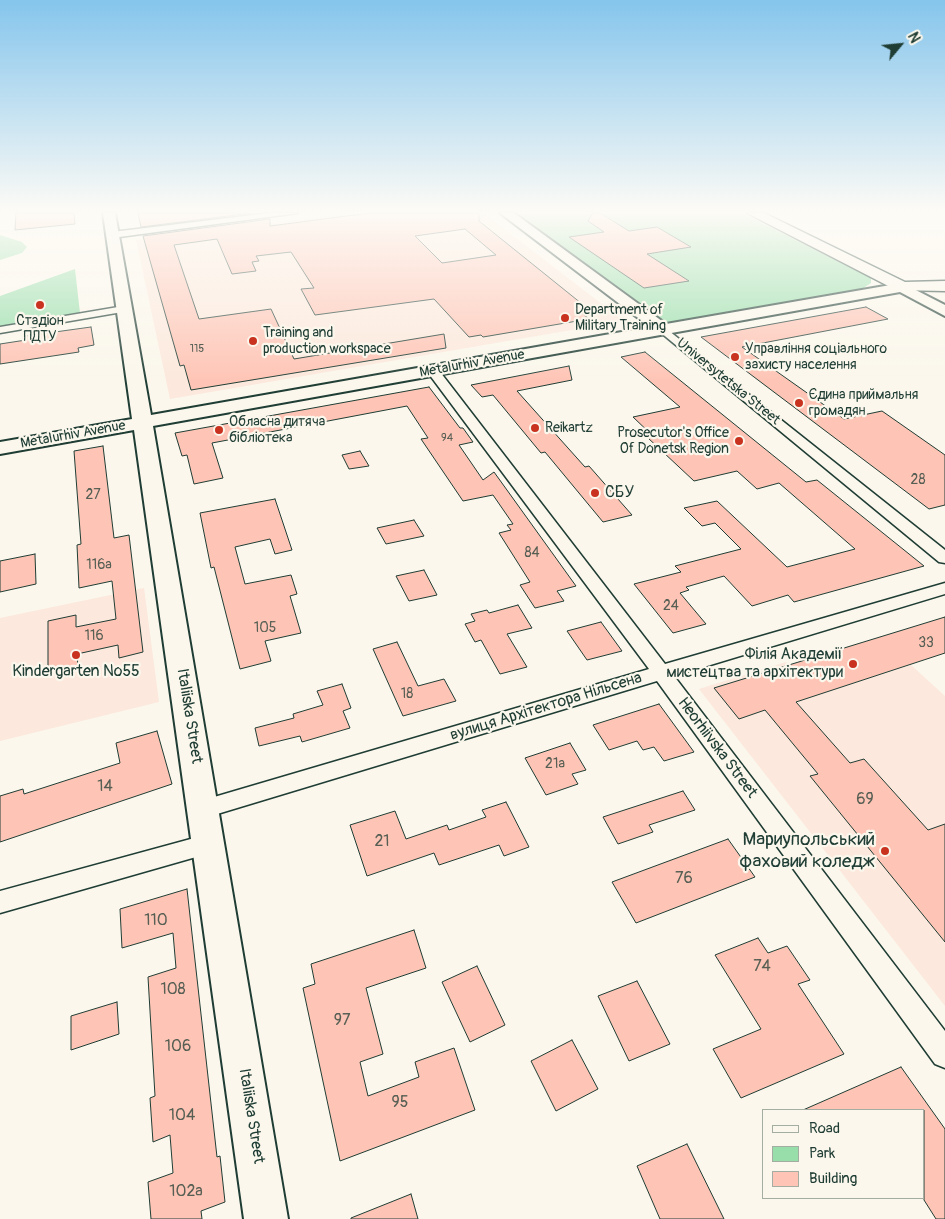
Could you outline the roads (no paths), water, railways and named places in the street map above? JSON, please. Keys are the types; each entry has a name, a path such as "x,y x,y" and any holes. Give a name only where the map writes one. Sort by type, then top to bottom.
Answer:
{"highway":[{"path":"868,270 902,287"},
{"name":"Metalurhiv Avenue","path":"902,287 945,286"}],"street":[{"name":"Italiiska Street","path":"118,270 207,826 266,1219"},
{"name":"Universytetska Street","path":"583,270 664,330 945,558"},
{"name":"Metalurhiv Avenue","path":"0,448 902,287"},
{"path":"902,287 945,312"},
{"path":"0,330 124,309"},
{"name":"Heorhiivska Street","path":"433,371 661,672 945,1054"},
{"name":"вулиця Архітектора Нільсена","path":"0,902 207,826 661,672 945,588"}],"place":[{"name":"Стадіон ПДТУ","path":"40,305"},
{"name":"Department of Military Training","path":"565,318"},
{"name":"Training and production workspace","path":"253,341"},
{"name":"Управління соціального захисту населення","path":"735,357"},
{"name":"Єдина приймальня громадян","path":"799,403"},
{"name":"Reikartz","path":"535,428"},
{"name":"Обласна дитяча бібліотека","path":"219,430"},
{"name":"Prosecutor's Office Of Donetsk Region","path":"739,441"},
{"name":"СБУ","path":"595,493"},
{"name":"Kindergarten №55","path":"76,655"},
{"name":"Філія Академії мистецтва та архітектури","path":"853,664"},
{"name":"Мариупольський фаховий коледж","path":"885,851"}]}
